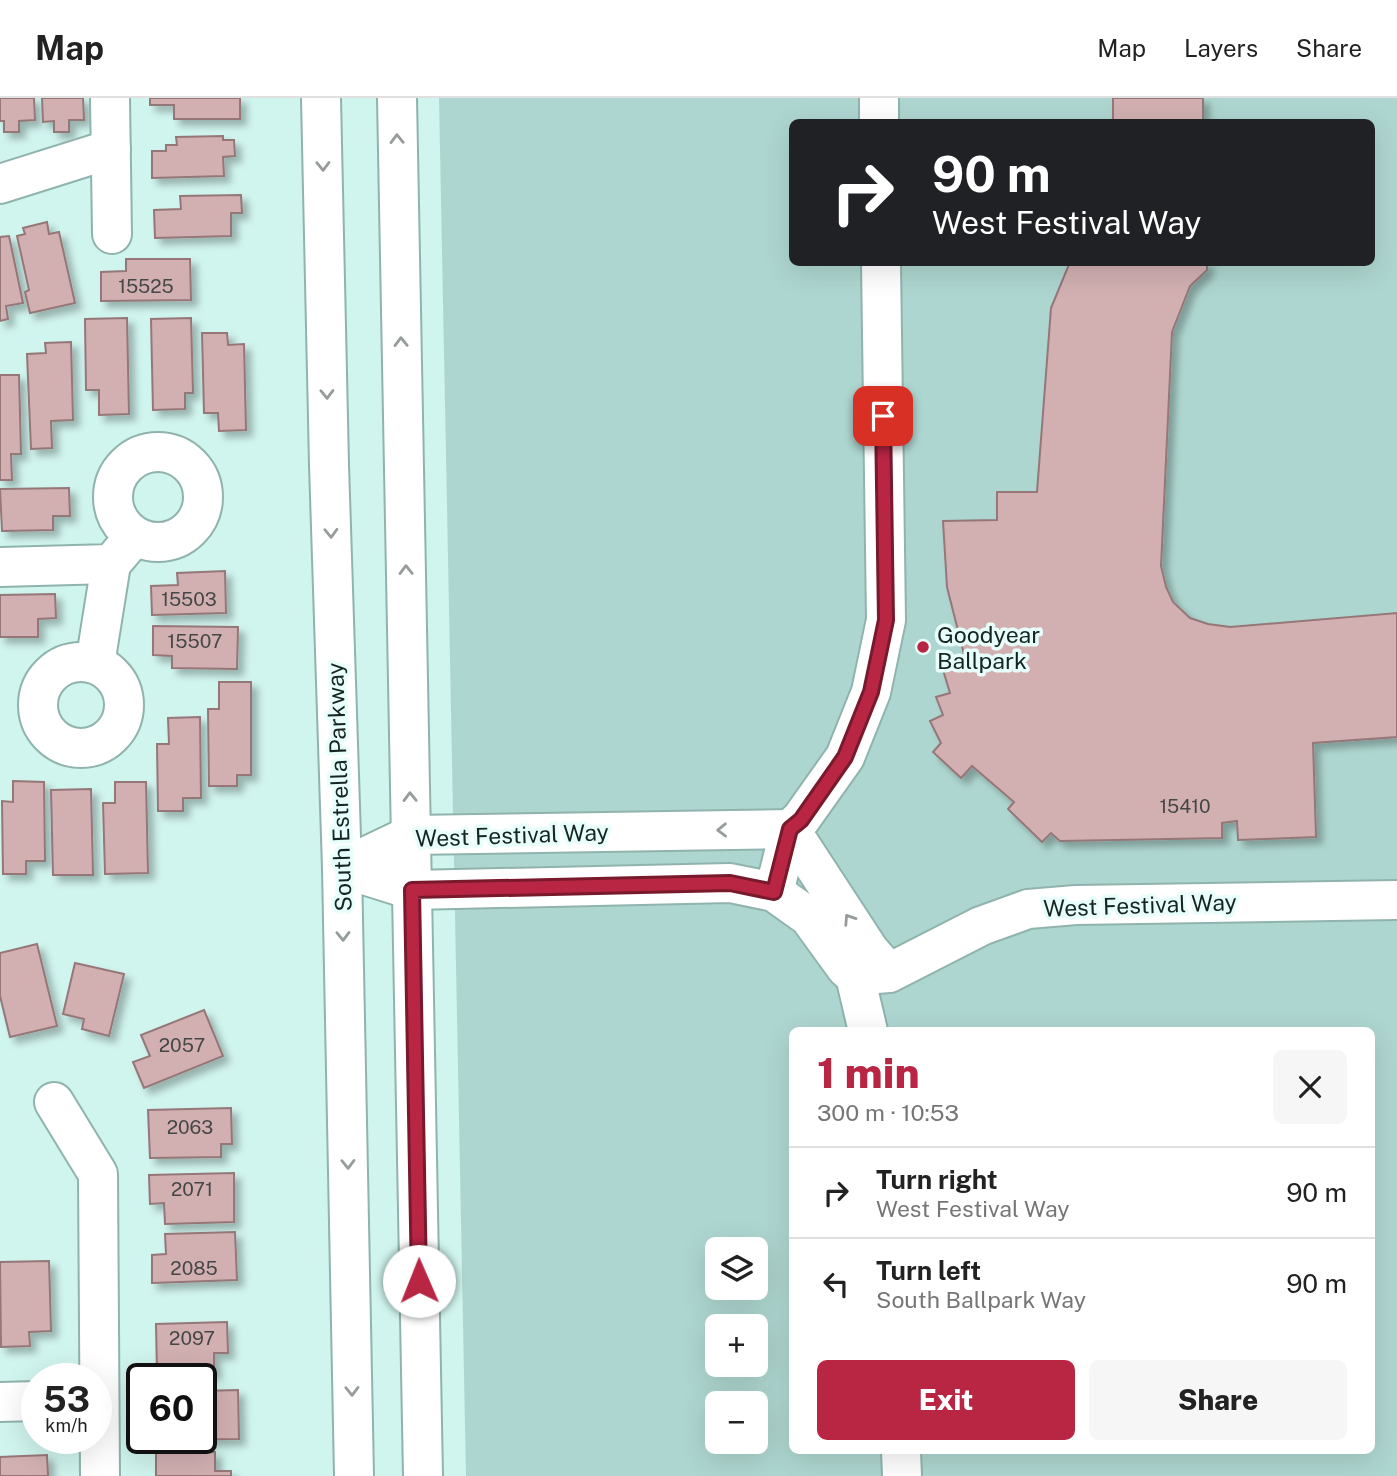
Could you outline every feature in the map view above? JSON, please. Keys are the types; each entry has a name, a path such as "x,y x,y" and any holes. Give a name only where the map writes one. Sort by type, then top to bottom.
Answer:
{"main road":[{"path":"110,98 112,234"},
{"name":"South Estrella Parkway","path":"321,98 329,479 342,868 354,1476"},
{"path":"397,98 423,1476"},
{"path":"879,98 879,119"},
{"path":"0,184 111,149"},
{"path":"774,892 790,829 801,820 845,757 871,692 886,620 881,266"},
{"path":"0,567 122,550 95,664"},
{"path":"790,829 869,950 872,975 868,1027"},
{"name":"West Festival Way","path":"342,868 411,835 790,829"},
{"path":"342,868 412,890 730,883 774,892 809,917 846,968 872,975"},
{"name":"West Festival Way","path":"872,975 981,926 1028,909 1076,905 1397,900"},
{"path":"54,1102 98,1174 98,1363"},
{"path":"0,1402 21,1401"},
{"path":"99,1454 100,1476"},
{"path":"901,1454 902,1476"}],"shaded area":[{"name":"Goodyear Ballpark","path":"439,98 1397,98 1397,1476 466,1476"}],"building":[{"path":"0,98 34,98 35,120 19,121 19,132 4,132 4,121 0,121"},
{"path":"42,98 83,98 84,120 69,120 69,132 54,132 54,121 43,122"},
{"path":"150,98 240,98 240,119 174,119 174,105 150,105"},
{"path":"1113,98 1203,98 1203,119 1113,119"},
{"path":"223,136 223,140 234,140 235,156 223,157 224,176 152,178 152,151 166,151 166,145 177,145 176,137"},
{"path":"241,195 242,213 231,213 231,236 155,238 154,210 181,209 180,196"},
{"path":"47,222 49,234 59,232 75,303 30,313 25,292 29,290 17,236 25,234 23,228"},
{"path":"9,236 23,303 6,306 8,319 0,321 0,237"},
{"path":"126,259 190,259 191,300 101,301 101,272 126,271"},
{"name":"Goodyear Ballpark","path":"1068,266 1207,266 1207,270 1190,286 1172,332 1161,566 1173,602 1190,618 1230,627 1397,613 1397,737 1313,743 1316,837 1238,840 1237,821 1222,823 1222,838 1060,841 1051,833 1042,842 1008,809 1014,802 972,766 961,778 933,752 941,743 930,721 943,715 936,697 950,693 943,670 966,662 947,587 943,521 997,520 997,492 1037,492 1051,308"},
{"path":"127,318 129,414 99,415 99,390 86,390 85,319"},
{"path":"191,318 193,393 185,393 185,409 153,410 151,319"},
{"path":"202,333 227,333 228,345 244,344 246,430 219,431 218,413 204,413"},
{"path":"71,342 73,420 51,421 52,448 31,449 27,354 46,353 45,343"},
{"path":"0,375 19,375 21,454 11,454 12,480 0,480"},
{"path":"69,488 70,516 53,516 53,530 2,531 0,489"},
{"path":"225,571 226,613 152,615 151,586 178,585 177,573"},
{"path":"55,594 56,618 38,619 38,637 0,637 0,595"},
{"path":"153,626 238,627 237,669 172,668 172,656 153,655"},
{"path":"219,682 251,682 251,775 237,775 237,786 209,786 208,709 219,709"},
{"path":"200,717 201,798 183,798 183,811 158,811 157,744 169,744 168,718"},
{"path":"13,781 44,782 45,861 26,861 26,874 3,874 2,801 13,802"},
{"path":"115,782 146,782 148,873 105,874 103,803 115,803"},
{"path":"91,789 93,875 53,875 51,790"},
{"path":"37,944 57,1026 10,1037 0,996 0,953"},
{"path":"75,963 124,974 109,1036 82,1029 84,1019 63,1014"},
{"path":"204,1010 223,1056 144,1088 133,1062 150,1056 141,1035"},
{"path":"231,1108 232,1144 221,1144 221,1157 150,1158 148,1110"},
{"path":"234,1173 234,1222 165,1224 164,1203 150,1204 149,1175"},
{"path":"235,1232 237,1280 152,1283 152,1255 166,1254 165,1234"},
{"path":"49,1261 51,1331 29,1332 30,1346 1,1347 0,1262"},
{"path":"227,1322 228,1353 214,1353 214,1363 157,1363 156,1324"},
{"path":"238,1390 239,1439 217,1439 217,1391"},
{"path":"156,1454 215,1454 215,1471 231,1471 231,1476 156,1476"},
{"path":"47,1455 48,1476 0,1476 0,1457"}],"place":[{"name":"Goodyear Ballpark","path":"923,647"}],"route":[{"path":"419,1281 412,890 730,883 774,892 790,829 801,820 845,757 871,692 886,620 883,416"}]}
